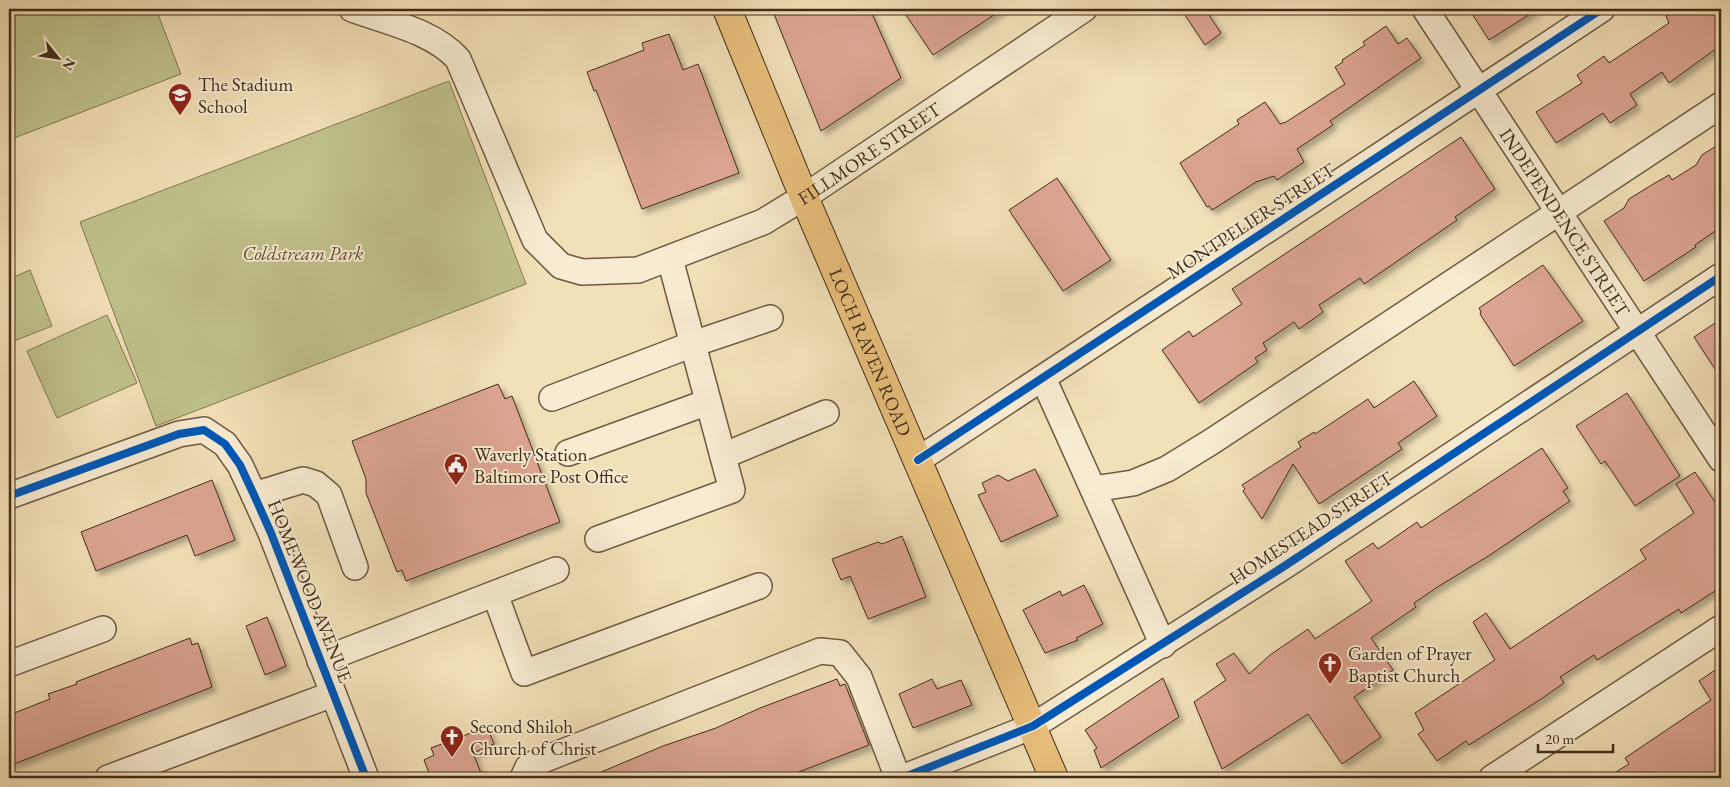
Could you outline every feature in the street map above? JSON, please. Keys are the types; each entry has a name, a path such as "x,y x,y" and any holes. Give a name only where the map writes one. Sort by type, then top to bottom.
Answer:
{"main road":[{"name":"LOCH RAVEN ROAD","path":"726,9 804,197 1054,778"}],"street":[{"name":"FILLMORE STREET","path":"352,9 434,40 458,59 535,240 560,266 582,272 638,270 670,260 763,222 804,197 1084,9"},
{"name":"INDEPENDENCE STREET","path":"1425,9 1720,455"},
{"name":"MONTPELIER STREET","path":"918,460 1601,9"},
{"path":"1093,489 1133,483 1168,469 1721,105"},
{"path":"598,539 732,490 670,260"},
{"name":"HOMESTEAD STREET","path":"900,778 1033,726 1163,645 1721,276"},
{"path":"552,398 692,344 770,318"},
{"path":"1043,378 1163,645"},
{"path":"568,454 708,402"},
{"path":"723,456 826,413"},
{"name":"HOMEWOOD AVENUE","path":"9,496 179,434 204,430 225,444 240,464 254,495 366,778"},
{"path":"254,495 303,480 316,484 329,495 355,567"},
{"path":"320,661 556,570"},
{"path":"495,594 524,673 759,586"},
{"path":"9,664 103,628"},
{"path":"1492,778 1721,628"},
{"path":"523,778 528,767 535,763 820,651 840,653 860,677 900,778"},
{"path":"108,778 333,694"}],"green space":[{"path":"9,9 156,9 181,74 9,140"},
{"name":"Coldstream Park","path":"449,81 526,284 156,426 80,222"},
{"path":"30,270 52,326 9,343 9,279"},
{"path":"107,315 137,383 57,418 27,351"}],"building":[{"path":"772,9 870,9 901,78 821,131"},
{"path":"902,9 1003,9 933,55"},
{"path":"1181,9 1205,9 1221,33 1205,45"},
{"path":"1469,9 1538,9 1489,40"},
{"path":"1677,9 1721,9 1721,45 1669,83 1662,72 1630,94 1637,105 1610,123 1603,113 1556,143 1536,112 1582,83 1577,75 1604,56 1609,63 1669,23 1666,16"},
{"path":"1386,26 1398,44 1407,38 1421,58 1330,121 1333,125 1297,149 1304,162 1277,180 1274,176 1256,182 1212,210 1209,206 1207,207 1180,163 1239,124 1237,120 1265,102 1280,124 1345,84 1335,67 1343,62 1342,60 1365,45 1363,42"},
{"path":"669,34 683,70 698,64 739,173 642,209 596,90 594,91 587,72 644,50 642,43"},
{"path":"1461,137 1495,189 1455,217 1457,220 1364,284 1360,278 1319,305 1323,312 1299,329 1294,322 1263,343 1267,350 1255,358 1258,362 1199,403 1162,350 1189,331 1193,337 1242,304 1232,289"},
{"path":"1721,143 1721,227 1695,245 1696,247 1644,281 1604,221 1624,208 1629,199 1669,175 1672,180 1696,165 1702,155"},
{"path":"1057,178 1111,260 1063,291 1009,210"},
{"path":"1543,265 1583,321 1514,366 1480,314 1479,308"},
{"path":"1721,319 1721,378 1694,337"},
{"path":"1414,381 1437,416 1398,443 1402,449 1319,504 1293,464 1262,519 1243,491 1245,489 1242,485 1301,447 1298,442 1314,432 1315,434 1368,399 1374,408"},
{"name":"Waverly Station Baltimore Post Office","path":"498,384 505,399 512,396 560,522 406,581 402,570 397,572 366,493 366,479 352,441"},
{"path":"1627,393 1680,476 1635,506 1605,461 1601,464 1576,426"},
{"path":"1542,448 1568,488 1563,491 1570,501 1414,603 1416,607 1371,638 1393,670 1354,697 1381,737 1342,764 1308,714 1222,769 1194,702 1226,680 1216,664 1234,653 1249,674 1270,655 1308,629 1315,639 1372,601 1345,561 1373,543 1378,549 1417,522 1421,528"},
{"path":"1035,469 1058,516 1001,542 978,495 986,492 982,483 998,475 1008,481"},
{"path":"1695,472 1721,511 1721,587 1681,613 1679,609 1597,660 1594,655 1560,677 1564,683 1541,699 1469,745 1466,741 1437,761 1418,734 1424,730 1415,713 1495,660 1473,622 1486,613 1510,649 1646,559 1640,550 1694,513 1676,484"},
{"path":"212,480 235,540 195,556 187,535 96,571 81,532"},
{"path":"902,536 926,597 868,619 850,576 841,580 832,559 878,542 882,544"},
{"path":"1084,585 1103,624 1076,638 1078,640 1045,653 1023,610 1060,591 1062,596"},
{"path":"267,617 286,666 265,675 246,626"},
{"path":"190,638 192,645 198,643 212,687 9,766 9,715 50,699 48,694 77,684 76,682"},
{"path":"1721,666 1721,778 1606,778 1629,764 1625,758 1711,700 1699,681"},
{"path":"1163,678 1179,717 1101,768 1094,750 1097,748 1085,730"},
{"path":"837,679 840,686 845,684 869,745 783,778 587,778 663,746 716,728 760,708"},
{"path":"932,679 937,689 961,680 972,705 913,728 899,694"},
{"name":"Second Shiloh Church of Christ","path":"487,727 494,744 473,753 483,778 431,778 424,760 434,755 431,748"}],"cycle path":[{"path":"918,460 1602,9"},
{"path":"902,778 1033,726 1283,567 1721,276"},
{"path":"9,496 179,434 204,430 225,444 240,465 271,533 366,778"}],"place":[{"name":"The Stadium School","path":"180,116"},
{"name":"Waverly Station Baltimore Post Office","path":"456,486"},
{"name":"Garden of Prayer Baptist Church","path":"1330,685"},
{"name":"Second Shiloh Church of Christ","path":"452,758"}]}
